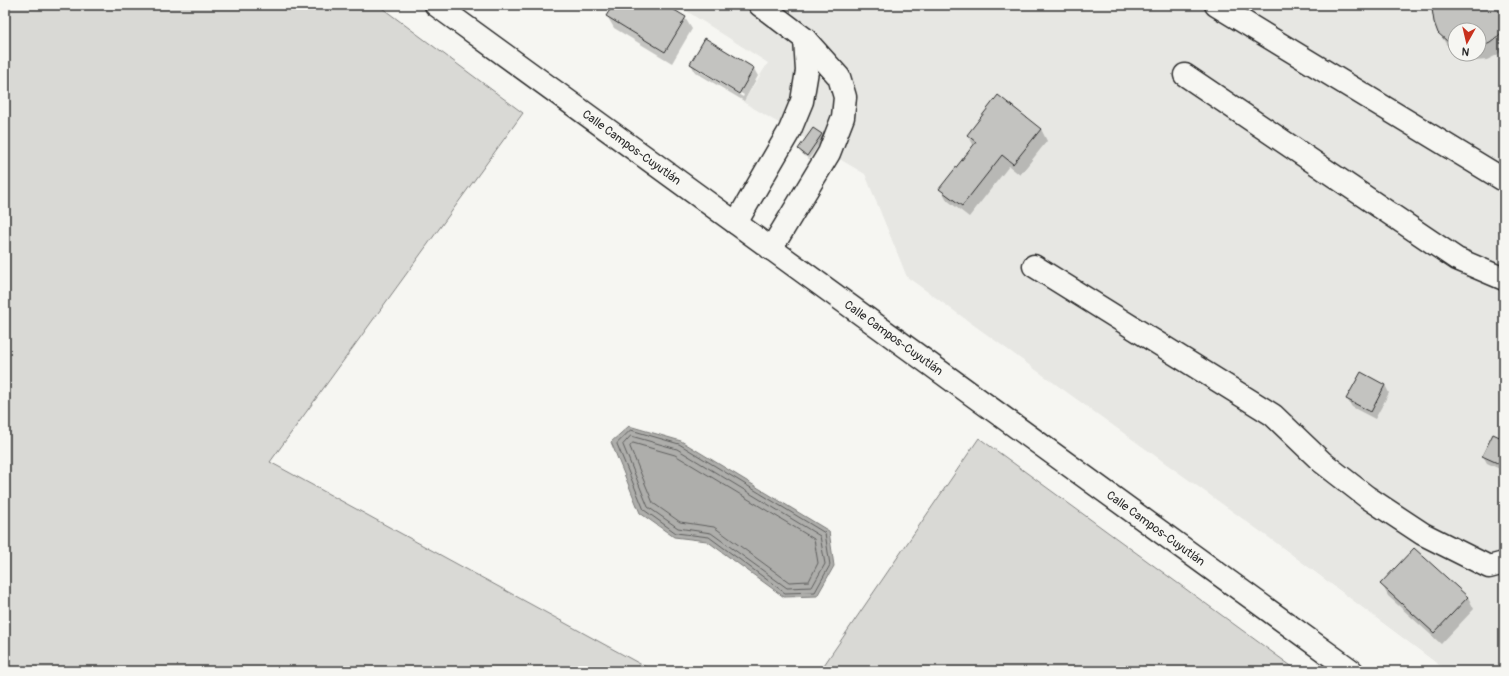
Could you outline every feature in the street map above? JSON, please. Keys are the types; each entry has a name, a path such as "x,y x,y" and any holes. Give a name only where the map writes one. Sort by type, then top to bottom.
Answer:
{"street":[{"name":"Calle Campos-Cuyutlán","path":"436,5 1352,671"},
{"path":"760,5 805,40 839,77 845,97 843,116 829,153 771,248"},
{"path":"1216,5 1504,180"},
{"path":"736,223 790,130 802,101 807,71 805,40"},
{"path":"1185,75 1456,259 1504,279"},
{"path":"1034,266 1274,415 1322,462 1367,497 1422,534 1499,570"}],"shaded area":[{"path":"8,5 378,5 523,113 270,462 653,671 5,671 5,14"},
{"path":"677,5 1504,5 1504,671 1447,671 1275,542 907,277 865,174 743,102 768,63"},
{"path":"979,438 1298,671 820,671"}],"water":[{"path":"629,426 681,441 829,531 834,566 817,596 784,597 707,541 674,537 640,513 611,442"}],"building":[{"path":"613,5 666,5 686,17 665,52 606,16"},
{"path":"1434,5 1504,5 1504,27 1499,36 1487,44 1487,22 1447,22 1447,41 1438,33 1434,22 1432,9"},
{"path":"705,38 754,68 739,94 690,64"},
{"path":"998,95 1041,129 1013,164 1002,155 962,206 939,189 976,142 967,135"},
{"path":"813,128 822,134 807,156 798,149"},
{"path":"1361,372 1385,385 1371,412 1346,399"},
{"path":"1493,434 1504,439 1504,466 1482,456"},
{"path":"1414,548 1468,597 1434,633 1380,584"}]}
